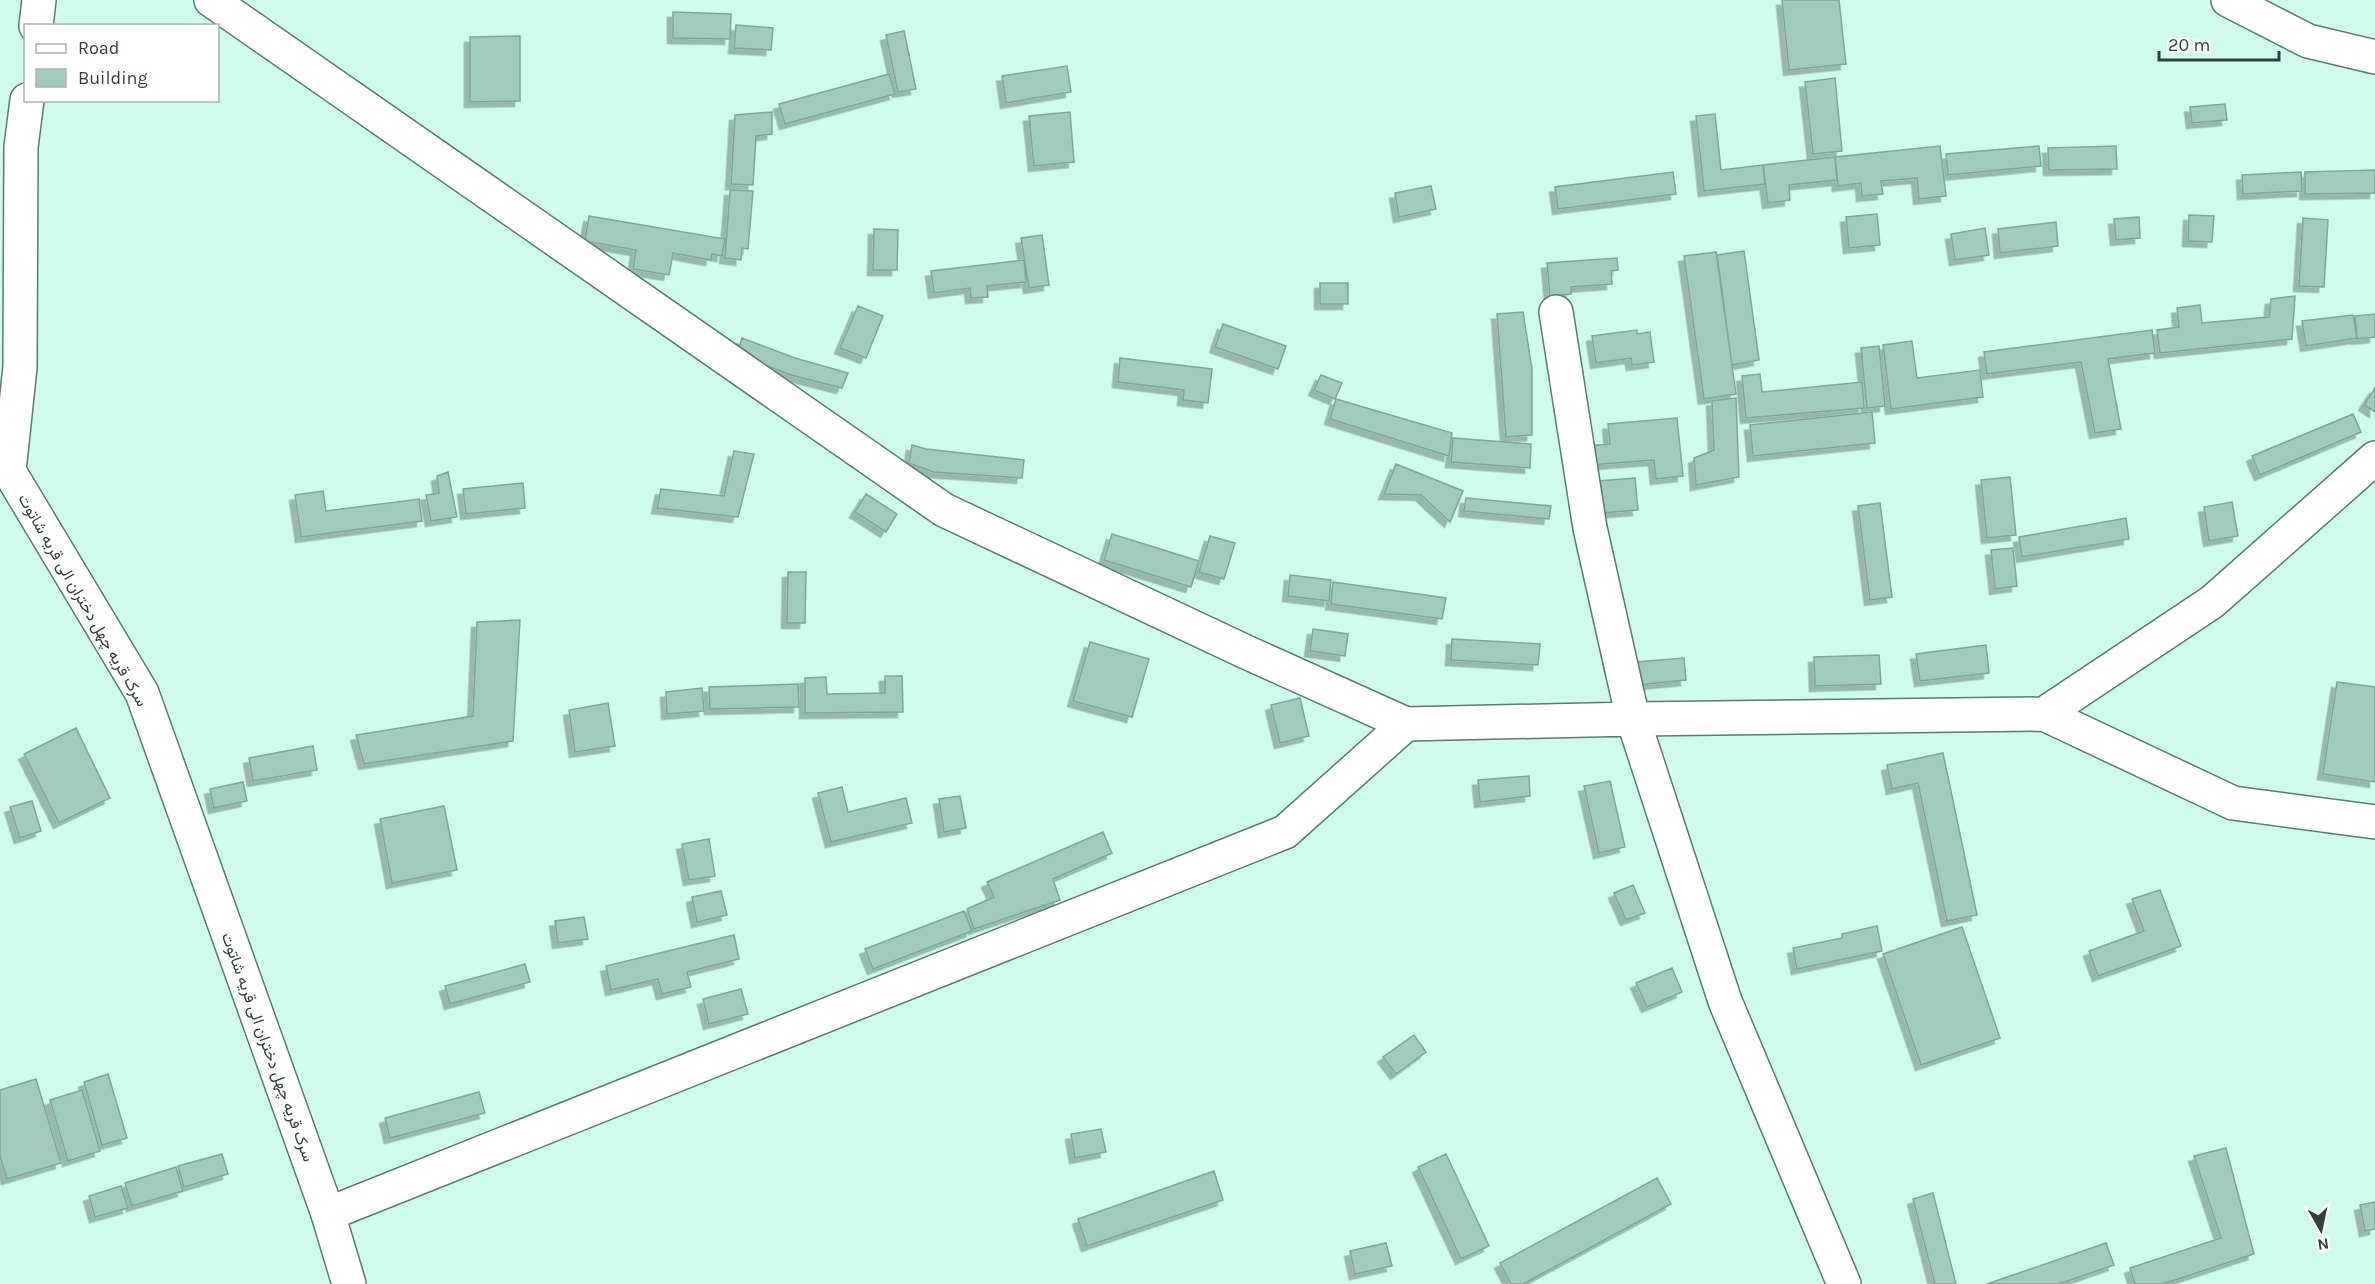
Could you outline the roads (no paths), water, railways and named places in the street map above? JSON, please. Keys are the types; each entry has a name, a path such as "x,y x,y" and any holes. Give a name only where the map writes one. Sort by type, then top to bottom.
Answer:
{"street":[{"path":"36,24 39,0"},
{"path":"211,0 944,510 1246,652 1406,724 2044,714 2233,803 2375,822"},
{"path":"2228,0 2308,41 2375,57"},
{"name":"سرک قریه چهل دختران الی قریه شاتوت","path":"27,102 21,147 20,367 9,471 142,693 328,1214 349,1284"},
{"path":"1556,312 1590,528 1633,719 1725,1001 1844,1284"},
{"path":"2044,714 2212,602 2375,458"},
{"path":"328,1214 1285,832 1406,724"}]}
